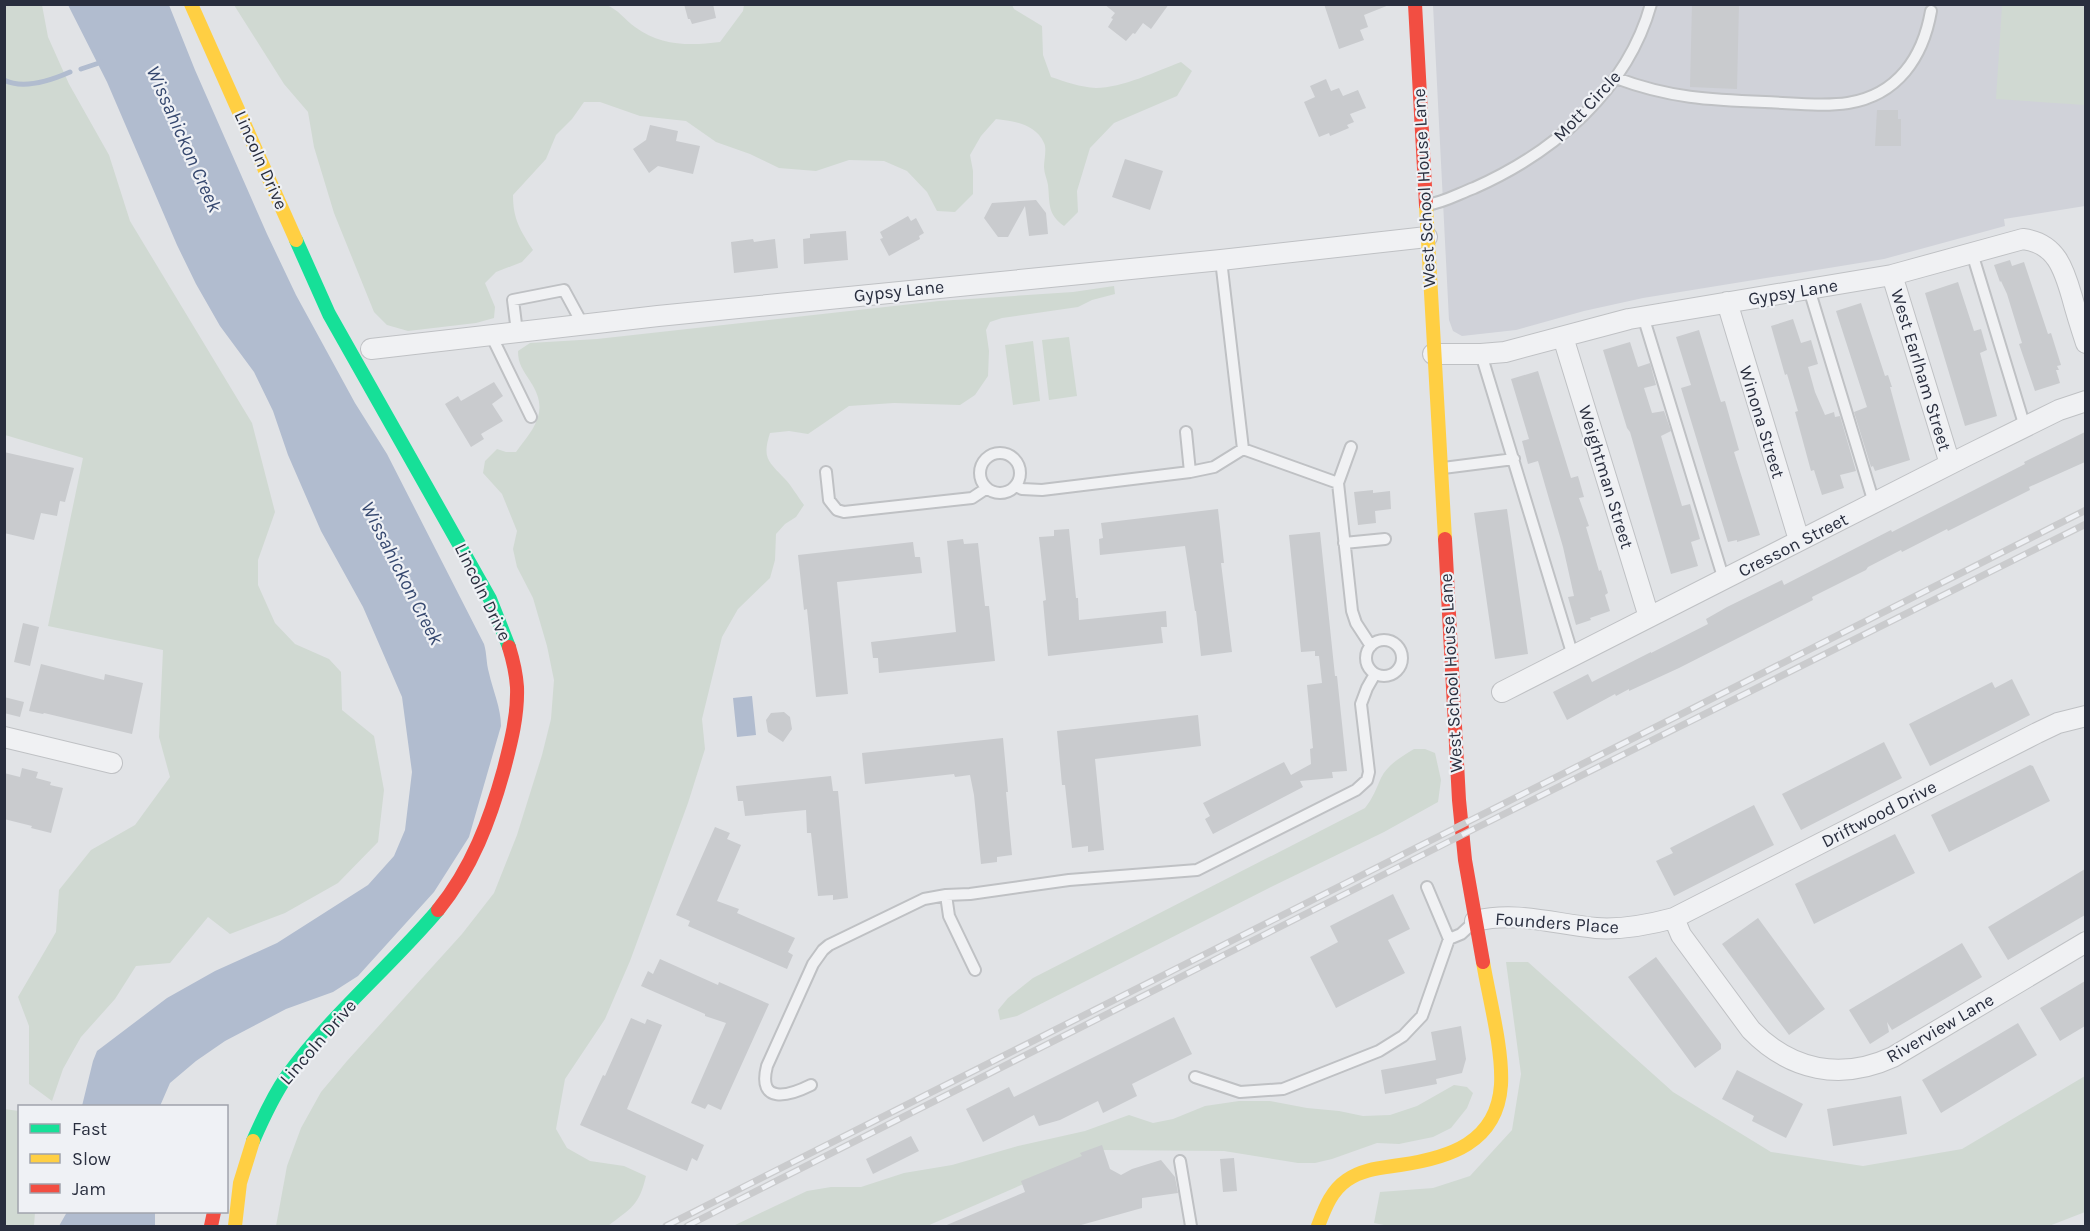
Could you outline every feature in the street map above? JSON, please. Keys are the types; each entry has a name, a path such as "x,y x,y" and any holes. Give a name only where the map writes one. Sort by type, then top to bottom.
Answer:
{"main road":[{"name":"Lincoln Drive","path":"191,4 329,314 490,599 513,656 518,690 515,727 478,846 460,880 424,926 298,1059 272,1097 247,1157 242,1176 236,1227"},
{"name":"West School House Lane","path":"1318,1227 1330,1197 1336,1189 1354,1176 1364,1171 1431,1159 1458,1150 1477,1137 1492,1116 1502,1091 1502,1076 1465,860 1459,800 1415,4"},
{"path":"238,1143 272,1097"}],"street":[{"name":"Gypsy Lane","path":"371,349 1003,280 1221,260 1427,237"},
{"name":"Gypsy Lane","path":"1433,354 1505,352 1616,321 1892,275 2023,239 2040,243 2048,248 2062,264 2085,343"},
{"name":"West Earlham Street","path":"1892,275 1950,464"},
{"name":"Winona Street","path":"1727,303 1800,540"},
{"name":"Weightman Street","path":"1563,337 1649,617"},
{"name":"Cresson Street","path":"1502,692 1950,464 2059,410 2085,401"},
{"name":"Driftwood Drive","path":"1674,918 2058,723 2085,716"},
{"path":"4,736 112,763"},
{"name":"Founders Place","path":"1475,921 1498,917 1528,917 1595,928 1617,929 1674,918"},
{"name":"Riverview Lane","path":"1674,918 1680,935 1761,1041 1773,1050 1803,1065 1835,1071 1867,1067 1905,1051 2085,942"}],"lane":[{"name":"Mott Circle","path":"1425,205 1440,202 1486,182 1535,156 1570,128 1616,78 1638,44 1650,4"},
{"path":"1616,78 1671,95 1704,100 1850,103 1875,94 1899,78 1909,68 1923,44 1931,11"},
{"path":"1972,253 2025,427"},
{"path":"1221,260 1243,449"},
{"path":"1809,289 1874,504"},
{"path":"517,332 513,300 564,290 583,325"},
{"path":"1643,316 1724,580"},
{"path":"491,335 531,417"},
{"path":"1481,354 1573,656"},
{"path":"1185,432 1190,472"},
{"path":"1351,447 1338,483 1344,543 1352,611 1356,623 1371,646"},
{"path":"1016,486 1022,489 1042,490 1190,472 1214,467 1243,449"},
{"path":"1243,449 1338,483"},
{"path":"999,453 1006,454 1016,461 1020,474 1016,486 999,494 987,488 983,483 981,470 987,459 999,453"},
{"path":"1440,468 1514,459"},
{"path":"826,472 829,500 837,510 844,512 972,498 987,488"},
{"path":"1344,543 1385,539"},
{"path":"1380,640 1391,641 1400,647 1403,657 1401,667 1394,674 1381,677 1375,675 1370,671 1366,660 1371,646 1380,640"},
{"path":"812,1085 793,1094 782,1095 772,1092 766,1085 764,1077 817,957 829,945 924,899 1069,880 1197,870 1356,790 1367,780 1369,772 1361,704 1375,675"},
{"path":"1195,1077 1240,1092 1283,1089 1379,1051 1403,1036 1422,1016 1449,939 1427,887"},
{"path":"946,895 949,916 975,970"},
{"path":"1449,939 1461,934 1475,921"},
{"path":"1180,1161 1191,1227"}],"shaded area":[{"path":"4,5 42,5 48,37 69,84 109,155 130,221 252,423 275,512 258,560 258,585 275,623 295,644 329,659 341,672 342,710 374,736 384,790 378,842 338,883 285,913 230,934 208,917 170,963 136,966 115,999 81,1037 63,1069 52,1101 29,1084 29,1026 18,997 56,932 59,890 91,850 135,825 170,777 159,737 163,650 48,626 83,458 5,435"},
{"path":"234,5 606,5 655,38 676,43 698,44 720,42 743,11 744,5 1012,5 1014,9 1042,26 1043,55 1051,77 1096,88 1128,82 1181,62 1192,71 1177,96 1114,123 1090,148 1077,191 1078,212 1064,226 1050,208 1044,169 1045,145 1036,132 1017,122 996,119 981,136 970,155 973,194 955,212 937,211 927,192 907,171 884,161 849,160 816,171 779,168 750,154 716,142 686,121 640,116 600,102 584,102 572,119 556,135 546,159 513,195 518,224 533,250 522,262 496,272 485,283 495,307 494,318 476,323 408,331 387,325 374,312 334,213 314,147 308,112 284,84"},
{"path":"1433,5 2085,5 2085,206 2004,219 2005,226 1884,259 1643,298 1584,311 1516,330 1462,336 1453,331 1449,320"},
{"path":"2002,5 2085,5 2085,105 1996,99"},
{"path":"1114,286 1115,294 1092,300 1078,307 1002,318 990,322 986,330 989,351 988,376 975,395 960,405 894,403 849,406 808,434 789,431 770,433 768,458 804,505 796,517 776,534 775,560 770,578 738,609 722,637 702,719 705,749 688,803 630,961 605,1019 565,1079 556,1129 567,1148 590,1161 624,1166 646,1176 633,1206 608,1226 276,1226 287,1166 301,1128 321,1092 462,934 494,893 517,835 542,755 551,719 554,680 547,646 533,598 517,567 513,549 517,531 502,494 483,473 485,461 497,449 516,452 538,418 539,401 521,367 518,351 530,343 597,339 939,301 1073,292"},
{"path":"1069,337 1077,396 1049,400 1042,340"},
{"path":"1033,341 1040,401 1013,405 1005,345"},
{"path":"1414,749 1425,749 1435,753 1441,780 1438,802 1384,832 1017,1016 1000,1020 998,1010 1008,998 1033,978 1365,808 1387,769"},
{"path":"1506,962 1528,962 1673,1092 1771,1152 1863,1166 1962,1149 2085,1076 2085,1212 2049,1226 1389,1226 1374,1223 1380,1192 1433,1188 1470,1176 1512,1130 1521,1074"},
{"path":"1454,1085 1467,1087 1473,1093 1467,1108 1451,1128 1433,1137 1399,1144 1377,1143 1315,1163 1298,1163 1224,1151 1102,1150 927,1226 733,1226 807,1191 831,1187 861,1187 904,1173 952,1165 1018,1146 1085,1131 1129,1115 1153,1123 1173,1119 1205,1106 1239,1101 1270,1101 1363,1116 1390,1115 1417,1106"},
{"path":"4,1109 18,1111 18,1213 35,1213 34,1226 5,1226"}],"water":[{"name":"Wissahickon Creek","path":"68,5 169,5 195,70 296,295 355,403 387,454 484,644 501,719 501,726 469,837 434,892 358,976 333,992 286,1009 225,1041 170,1083 160,1105 82,1105 97,1051 167,998 215,971 277,943 368,885 394,856 405,830 412,772 402,697 363,607 321,531 288,455 273,411 254,372 220,326 196,284 107,82"},
{"path":"752,696 756,735 737,737 733,698"},
{"path":"66,1213 155,1213 155,1226 59,1226"}],"building":[{"path":"684,4 713,4 716,18 692,24 688,19"},
{"path":"1104,4 1169,4 1151,29 1143,23 1126,41 1108,27 1115,13"},
{"path":"1324,4 1389,5 1364,15 1368,27 1360,30 1364,40 1339,49"},
{"path":"1692,4 1739,4 1737,89 1690,87"},
{"path":"1326,79 1331,91 1339,88 1343,96 1358,90 1366,108 1350,114 1354,122 1347,125 1349,128 1330,136 1329,133 1319,137 1304,102 1315,97 1310,86"},
{"path":"1877,110 1898,110 1898,119 1901,119 1901,146 1875,146"},
{"path":"650,125 678,131 676,141 700,146 693,174 658,166 649,173 633,149 646,140"},
{"path":"1125,159 1163,171 1150,210 1112,197"},
{"path":"1036,200 1046,213 1048,234 1029,236 1025,206 1008,237 998,237 984,218 992,203"},
{"path":"908,216 911,221 916,218 924,233 919,236 920,239 889,256 880,239 883,238 880,232"},
{"path":"846,231 848,260 804,264 803,239 810,238 810,234"},
{"path":"753,239 754,242 775,239 778,268 734,273 731,242"},
{"path":"2010,260 2012,266 2024,262 2061,365 2057,366 2059,370 2056,370 2060,383 2035,391 2019,344 2022,343 2007,294 1994,265"},
{"path":"1958,282 1974,331 1981,329 1987,350 1980,353 1997,416 1965,426 1925,293"},
{"path":"1861,303 1885,376 1888,375 1892,387 1890,387 1910,460 1875,471 1873,466 1871,467 1854,412 1867,407 1836,311"},
{"path":"1793,319 1801,343 1811,340 1818,364 1808,367 1815,392 1825,415 1834,412 1835,417 1840,416 1856,471 1840,475 1844,488 1822,495 1814,470 1811,471 1795,412 1798,411 1771,326"},
{"path":"1699,330 1721,402 1725,401 1739,450 1734,452 1760,535 1737,542 1737,540 1728,542 1681,388 1691,385 1676,337"},
{"path":"1630,342 1638,367 1650,363 1656,385 1644,388 1652,413 1664,411 1671,431 1661,436 1682,506 1690,504 1700,539 1691,542 1698,566 1671,574 1630,432 1603,350"},
{"path":"1538,371 1571,478 1578,476 1584,497 1579,498 1589,526 1586,527 1608,593 1605,595 1610,611 1576,625 1568,597 1574,596 1563,547 1538,461 1528,464 1522,441 1529,439 1511,379"},
{"path":"494,382 503,396 492,404 503,421 481,434 484,439 471,447 445,404 458,396 461,401"},
{"path":"2085,432 2085,462 2029,487 2030,490 1948,531 1947,529 1902,552 1901,550 1812,597 1813,600 1679,668 1629,691 1629,689 1616,696 1615,694 1567,720 1553,692 1588,674 1592,682 1708,624 1706,619 1727,607 1782,580 1784,585"},
{"path":"4,452 74,468 65,502 60,501 57,516 41,513 34,540 4,533"},
{"path":"1373,490 1373,493 1390,491 1391,509 1375,511 1376,523 1358,525 1354,492"},
{"path":"1218,509 1224,563 1221,563 1232,652 1201,656 1185,546 1100,555 1099,539 1103,538 1101,523"},
{"path":"1507,509 1528,654 1495,659 1474,513"},
{"path":"1069,529 1079,620 1166,611 1167,627 1161,627 1163,643 1048,656 1043,601 1046,600 1039,537 1054,536 1054,530"},
{"path":"1320,532 1347,771 1332,772 1333,778 1300,781 1303,787 1213,834 1205,819 1210,816 1203,803 1284,762 1291,775 1311,764 1310,749 1313,748 1307,685 1322,683 1319,656 1315,656 1315,651 1301,652 1289,535"},
{"path":"963,539 964,544 978,543 985,606 989,606 995,661 879,673 878,658 873,658 871,642 956,632 947,541"},
{"path":"913,542 915,557 920,557 922,573 837,582 848,694 816,697 807,609 804,610 798,555"},
{"path":"23,623 39,627 30,666 14,662"},
{"path":"41,664 104,680 105,674 143,683 132,734 29,711"},
{"path":"2012,679 2030,715 1930,766 1909,724 1992,682 1995,688"},
{"path":"4,697 24,702 20,717 4,713"},
{"path":"784,712 790,717 792,729 783,742 768,732 766,720 771,713"},
{"path":"1198,715 1201,746 1095,759 1104,850 1088,852 1088,846 1072,848 1065,785 1062,785 1057,731"},
{"path":"1003,738 1012,855 997,857 997,862 981,864 970,775 955,777 954,774 865,784 862,753"},
{"path":"1884,742 1902,778 1801,830 1782,794"},
{"path":"2030,765 2033,766 2050,801 1949,852 1931,815"},
{"path":"22,768 38,772 36,778 63,788 51,833 4,819 4,773 20,777"},
{"path":"831,776 833,791 838,791 848,898 833,900 833,895 818,896 811,833 807,833 806,810 745,816 743,801 738,801 736,786"},
{"path":"1754,805 1774,845 1674,896 1656,861 1673,853 1670,848"},
{"path":"715,827 730,833 727,839 741,845 717,901 739,909 737,913 795,938 788,952 793,955 787,969 688,926 690,921 676,915"},
{"path":"1895,834 1915,873 1814,924 1795,884"},
{"path":"2085,869 2085,915 2008,960 1988,927"},
{"path":"1393,894 1410,929 1388,940 1405,973 1336,1008 1310,957 1338,942 1330,926"},
{"path":"1758,918 1825,1009 1789,1035 1722,944"},
{"path":"1962,943 1982,977 1892,1030 1887,1022 1889,1032 1870,1044 1849,1010"},
{"path":"1656,957 1721,1044 1721,1049 1695,1068 1628,977"},
{"path":"660,959 718,985 719,982 769,1004 721,1110 708,1104 705,1109 691,1103 726,1023 705,1016 705,1014 641,986 648,971 653,974"},
{"path":"2085,981 2085,1026 2060,1041 2040,1008"},
{"path":"1174,1017 1192,1054 1132,1084 1137,1096 1103,1113 1098,1101 1060,1120 1039,1126 1034,1115 983,1142 966,1109 1009,1087 1014,1097"},
{"path":"631,1018 645,1024 647,1019 662,1025 627,1109 704,1145 697,1161 692,1158 687,1171 580,1125"},
{"path":"2018,1023 2037,1055 1941,1113 1922,1080"},
{"path":"1461,1026 1466,1059 1462,1073 1436,1079 1437,1084 1385,1094 1381,1070 1436,1060 1431,1032"},
{"path":"1737,1070 1803,1104 1786,1138 1752,1121 1754,1116 1722,1099"},
{"path":"1901,1096 1907,1134 1833,1146 1827,1109"},
{"path":"911,1136 919,1151 873,1174 866,1159"},
{"path":"1102,1145 1110,1169 1121,1175 1161,1160 1175,1177 1178,1193 1142,1198 1142,1208 1074,1227 942,1227 1025,1192 1021,1181 1082,1156 1080,1153"},
{"path":"1234,1158 1237,1191 1223,1192 1220,1159"}],"waterway":[{"path":"81,69 102,62"},
{"path":"4,80 29,84 46,81 70,72"}],"railway":[{"path":"666,1226 2086,510"},
{"path":"687,1226 1462,835 2086,524"}],"traffic: fast":[{"path":"296,240 329,314 490,599 509,647"},
{"path":"253,1141 277,1091 304,1054 322,1032 438,910"}],"traffic: slow":[{"path":"191,4 296,240"},
{"path":"1426,205 1445,539"},
{"path":"1318,1226 1333,1195 1341,1184 1353,1176 1379,1168 1436,1158 1452,1152 1480,1134 1490,1121 1498,1105 1501,1071 1498,1040 1483,962"},
{"path":"235,1226 240,1183 253,1141"}],"traffic: jam":[{"path":"1415,4 1426,205"},
{"path":"1445,539 1459,800 1465,860 1483,962"},
{"path":"438,910 461,877 478,843 493,807 504,769 514,728 517,697 516,677 509,647"},
{"path":"211,1226 214,1213"}]}
